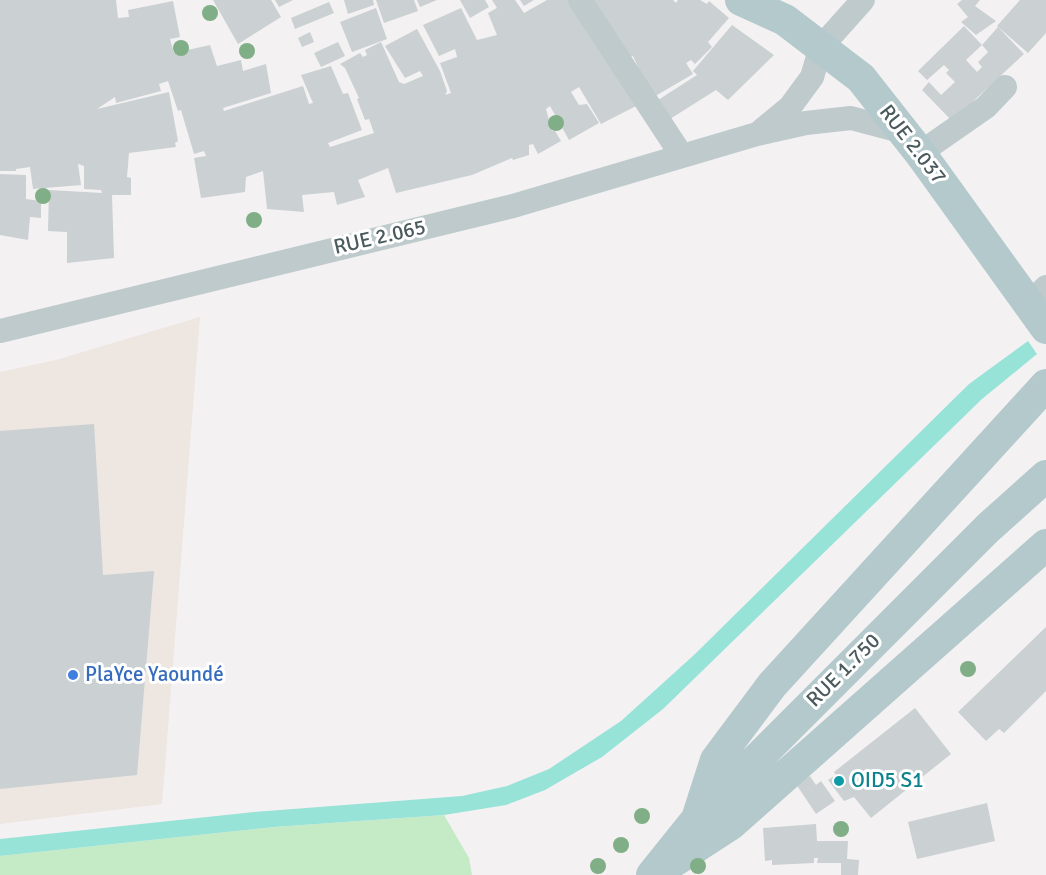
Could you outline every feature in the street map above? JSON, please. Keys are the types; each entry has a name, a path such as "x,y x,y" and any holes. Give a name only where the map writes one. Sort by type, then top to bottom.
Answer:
{"main road":[{"name":"RUE 2.037","path":"741,0 785,20 861,78 910,142 1038,295 1046,328"},
{"path":"697,819 716,760 772,685 1046,385"},
{"name":"RUE 1.750","path":"654,874 697,819 988,528 1046,477"},
{"path":"654,874 731,824 1046,545"}],"street":[{"path":"580,0 682,156"},
{"path":"821,47 863,0"},
{"name":"RUE 2.065","path":"757,134 790,106 812,77 821,47"},
{"path":"910,142 986,107 1005,87"},
{"name":"RUE 2.065","path":"0,331 513,206 757,134 806,123 851,118 910,142"}],"shaded area":[{"path":"200,317 162,804 0,824 0,372 56,360"},
{"path":"1028,341 1037,354 982,399 663,709 602,757 545,790 506,805 444,815 274,827 0,856 0,839 254,812 462,796 507,786 549,769 621,721 694,655 969,384"},
{"path":"444,815 469,858 472,875 0,875 0,856 274,827"}],"building":[{"path":"0,0 116,0 118,18 129,17 128,10 173,1 180,37 170,39 174,53 210,45 217,66 241,60 243,71 266,64 271,93 223,108 224,111 303,86 309,104 313,103 301,75 331,66 343,94 348,93 362,130 328,143 330,147 374,133 369,119 365,120 357,99 359,98 345,68 340,64 360,53 363,57 367,55 365,50 381,42 399,82 404,84 423,76 420,71 405,78 385,46 417,29 440,71 447,91 445,95 451,93 440,63 457,57 455,49 439,56 423,25 461,8 477,40 497,35 488,13 497,8 492,0 515,0 524,13 547,0 570,0 638,105 601,124 579,87 571,92 579,105 587,104 599,123 569,140 550,106 546,109 552,131 555,131 561,141 538,154 533,144 529,145 529,155 513,160 512,158 472,175 396,193 388,168 358,180 365,197 337,205 334,192 302,195 304,212 267,209 263,171 246,177 245,192 201,198 194,158 206,156 204,151 194,154 181,110 178,111 168,81 159,84 161,91 116,103 115,97 97,109 169,92 178,141 175,143 176,147 129,153 127,177 131,178 131,195 112,195 114,258 67,263 67,232 48,231 49,190 102,193 101,190 84,189 84,166 78,164 81,185 33,189 30,167 16,169 16,171 0,171"},
{"path":"213,0 271,0 281,17 238,44"},
{"path":"275,0 293,0 279,7"},
{"path":"344,0 373,0 374,5 348,14"},
{"path":"376,0 414,0 418,11 384,23"},
{"path":"417,0 437,0 420,7"},
{"path":"460,0 485,0 489,7 470,18"},
{"path":"520,0 534,0 524,6"},
{"path":"586,0 673,0 676,3 678,0 700,0 707,4 709,1 729,18 708,42 712,47 695,64 691,60 686,63 693,74 652,98 633,56 624,59"},
{"path":"962,0 980,0 975,6 996,21 976,35 961,22 968,17 957,4"},
{"path":"1020,0 1046,0 1046,33 1028,53 997,26"},
{"path":"329,2 334,13 295,29 291,18"},
{"path":"376,8 387,39 352,52 340,22"},
{"path":"732,25 774,55 728,100 716,90 670,119 658,100 697,75 693,71"},
{"path":"964,26 982,45 998,27 1024,54 952,121 922,90 929,82 941,95 955,82 946,73 949,70 944,65 927,80 918,71","holes":["982,45 988,52 978,62 982,67 977,72 966,60"]},
{"path":"310,32 314,42 302,47 298,38"},
{"path":"338,42 345,56 321,67 314,53"},
{"path":"0,174 26,175 26,199 41,201 41,218 30,217 28,240 0,235"},
{"name":"PlaYce Yaoundé","path":"94,424 103,575 154,571 137,775 0,789 0,431"},
{"path":"1046,627 1046,691 1004,733 999,729 986,741 958,712"},
{"path":"915,708 951,754 871,818 854,797 844,801 828,780 836,775 834,772"},
{"path":"810,776 816,785 821,781 835,801 816,814 796,784"},
{"path":"987,803 995,841 917,859 908,822"},
{"path":"816,824 817,841 848,841 847,859 859,860 858,875 841,875 841,863 817,863 818,858 814,858 814,863 772,865 772,860 765,861 763,828"}],"place":[{"name":"PlaYce Yaoundé","path":"73,675"},
{"name":"OID5 S1","path":"839,781"}]}
